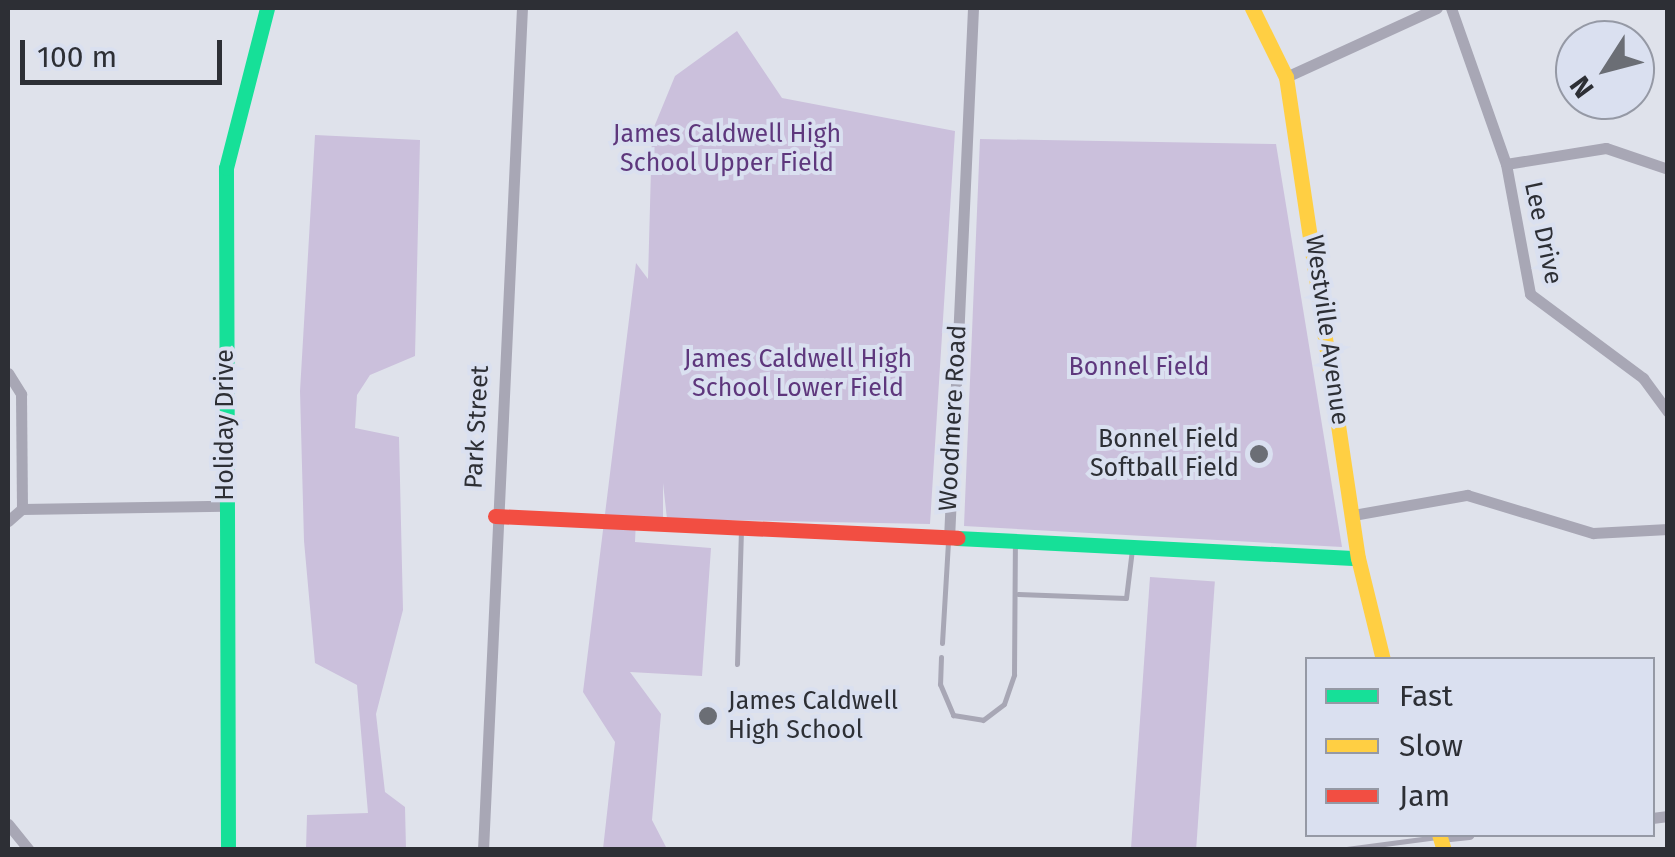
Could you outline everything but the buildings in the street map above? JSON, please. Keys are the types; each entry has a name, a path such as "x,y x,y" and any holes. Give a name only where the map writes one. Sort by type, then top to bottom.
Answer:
{"street":[{"name":"Holiday Drive","path":"228,850 226,168 267,8"},
{"name":"Park Street","path":"483,850 495,516 522,8"},
{"name":"Woodmere Road","path":"973,8 948,539 1358,558"},
{"name":"Westville Avenue","path":"1252,8 1286,77 1358,558 1383,657"},
{"path":"1286,77 1437,8"},
{"name":"Lee Drive","path":"1451,8 1506,164 1530,294 1644,378 1668,412"},
{"path":"1506,164 1606,148 1668,169"},
{"path":"8,373 21,394 22,510"},
{"path":"1352,515 1467,495 1592,533 1668,529"},
{"path":"8,522 22,510 224,506"},
{"path":"495,516 948,539"},
{"path":"8,824 29,850"}],"lane":[{"path":"736,664 741,530"},
{"path":"942,643 948,539"},
{"path":"942,657 953,715 984,720 1004,704 1018,594 1014,542"},
{"path":"1018,594 1126,598 1132,546"},
{"path":"1339,850 1441,840"}],"green space":[{"path":"737,31 782,98 955,131 930,524 667,519 663,483 663,520 636,519 635,542 711,548 702,676 630,672 661,714 652,820 667,849 603,849 615,742 583,692 636,263 648,279 652,132 675,76"},
{"path":"315,135 420,140 415,356 370,375 357,395 355,428 399,437 403,610 376,714 385,792 405,807 406,849 306,849 307,815 368,813 357,685 315,663 304,541 300,391"},
{"name":"Bonnel Field","path":"980,139 1276,144 1342,547 964,526"},
{"path":"1150,577 1215,582 1196,850 1131,848"}],"traffic: fast":[{"path":"228,850 226,168 267,8"},
{"path":"957,538 1358,558"}],"traffic: slow":[{"path":"1252,8 1286,77 1358,558 1382,657"},
{"path":"1440,837 1444,850"}],"traffic: jam":[{"path":"495,516 957,538"}],"place":[{"name":"Bonnel Field Softball Field","path":"1259,454"},
{"name":"James Caldwell High School","path":"708,716"}],"park label":[{"name":"James Caldwell High School Upper Field","path":"727,150"},
{"name":"James Caldwell High School Lower Field","path":"798,374"}]}
